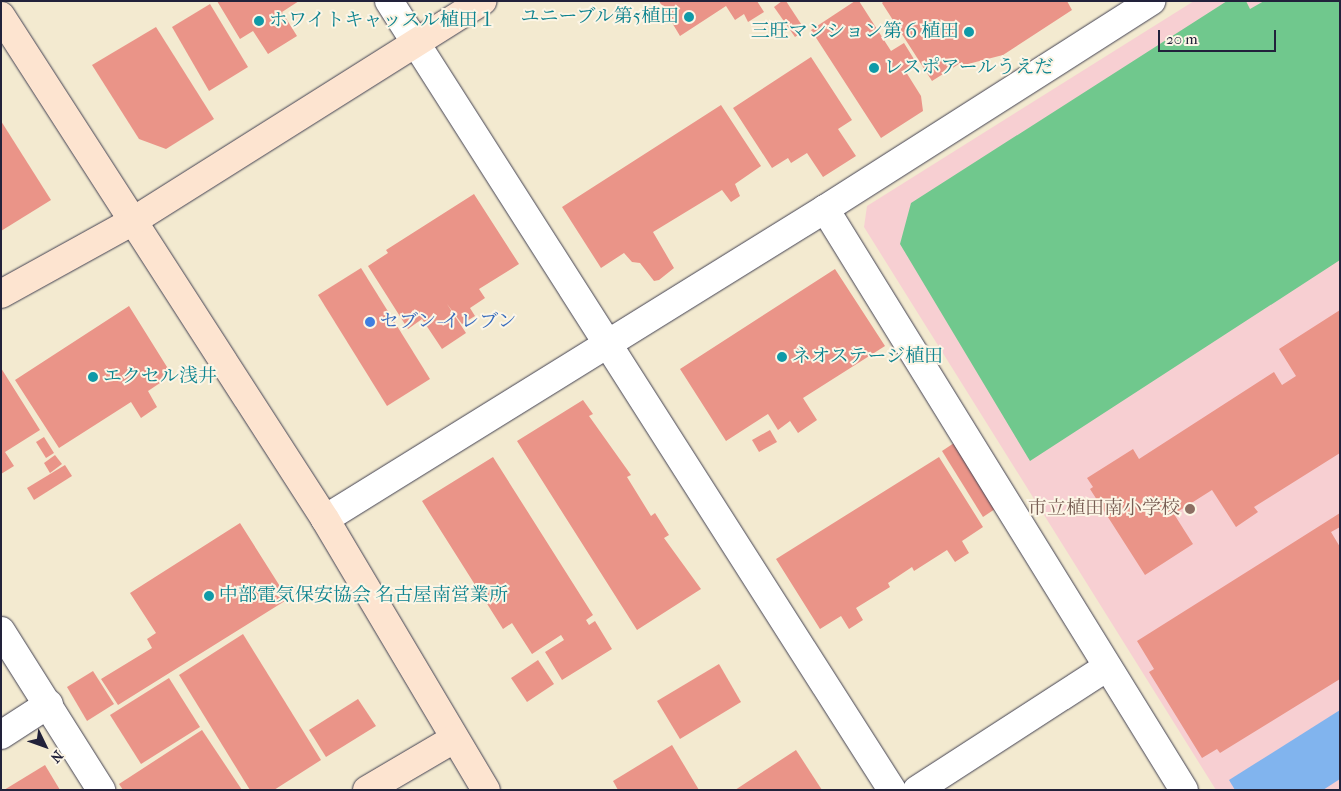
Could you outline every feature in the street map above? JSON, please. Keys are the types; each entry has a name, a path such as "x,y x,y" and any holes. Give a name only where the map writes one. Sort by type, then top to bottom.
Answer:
{"street":[{"path":"389,1 414,44 892,790"},
{"path":"1,294 133,221 483,1"},
{"path":"325,519 606,342 825,209 1151,1"},
{"path":"1,16 325,519 486,790"},
{"path":"825,209 1184,790"},
{"path":"1,631 49,704 101,790"},
{"path":"917,790 1107,667"},
{"path":"1,735 49,704"},
{"path":"368,790 454,739"}],"shaded area":[{"name":"市立植田南小学校","path":"1194,1 1340,1 1340,790 1216,790 864,227 867,206"}],"green space":[{"path":"1227,1 1246,1 1250,9 1264,1 1340,1 1340,260 1030,461 900,244 911,203"}],"water":[{"path":"1340,710 1340,779 1323,790 1235,790 1229,780"}],"building":[{"name":"ホワイトキャッスル植田１","path":"217,1 299,1 282,12 297,36 268,54 253,31 240,39"},
{"name":"ユニーブル第5植田","path":"659,1 757,1 764,12 748,22 744,14 735,20 726,6 680,36"},
{"path":"782,1 786,1 805,30 795,37 774,7"},
{"name":"レスポアールうえだ","path":"855,1 859,1 891,51 904,43 917,64 906,72 921,96 923,111 881,138 811,30"},
{"name":"三旺マンション第６植田","path":"884,1 1067,1 1072,10 1003,55 964,65 962,62 932,81 882,3"},
{"path":"210,4 248,67 209,91 172,27"},
{"path":"156,27 214,119 166,149 139,139 92,65"},
{"path":"811,57 852,120 838,129 856,156 823,177 807,153 791,163 788,158 772,168 733,108"},
{"path":"721,105 761,166 735,184 740,196 731,202 722,190 653,232 674,268 659,280 654,281 640,263 632,262 624,253 601,268 562,207"},
{"path":"1,121 51,200 1,231"},
{"path":"474,194 519,264 479,289 485,298 470,308 475,316 462,324 447,304 466,333 442,349 422,319 408,329 368,266 388,253 386,250"},
{"path":"361,268 430,379 387,406 318,295"},
{"name":"ネオステージ植田","path":"835,269 885,346 803,398 817,420 798,433 790,421 778,430 768,414 726,441 680,369"},
{"name":"エクセル浅井","path":"129,306 172,375 148,391 157,407 141,418 131,402 59,448 15,380"},
{"path":"1340,310 1340,453 1254,507 1258,512 1236,527 1212,490 1174,514 1193,544 1145,575 1090,489 1093,487 1087,478 1133,449 1139,459 1274,372 1282,385 1296,376 1279,349"},
{"path":"1,368 40,430 5,452 14,466 1,474"},
{"path":"583,400 593,414 589,416 631,475 627,477 651,516 655,513 669,535 664,538 701,589 637,630 517,441"},
{"path":"770,430 777,442 759,452 752,440"},
{"path":"44,437 54,453 46,458 36,442"},
{"path":"954,443 995,509 983,517 942,451"},
{"path":"55,455 62,464 50,473 44,463"},
{"path":"493,457 593,615 586,620 589,625 595,621 612,649 562,680 545,652 564,640 561,635 532,654 512,623 503,629 422,501"},
{"path":"939,457 983,527 962,541 969,553 955,562 947,550 914,571 912,567 888,583 890,587 856,608 863,620 849,629 841,616 820,629 776,559"},
{"path":"65,465 72,476 34,500 27,488"},
{"path":"1340,513 1340,527 1331,532 1340,547 1340,679 1220,753 1217,749 1202,758 1149,672 1154,669 1137,641"},
{"name":"中部電気保安協会 名古屋南営業所","path":"240,523 288,599 118,705 101,679 152,648 147,639 156,633 130,593"},
{"path":"243,634 321,760 274,790 250,790 179,675"},
{"path":"538,660 554,684 527,702 511,678"},
{"path":"719,664 741,702 680,739 657,701"},
{"path":"93,671 114,704 87,721 67,687"},
{"path":"169,678 200,727 141,764 110,715"},
{"path":"358,699 376,726 326,757 309,730"},
{"path":"202,730 242,790 123,790 119,784"},
{"path":"672,745 699,790 618,790 613,781"},
{"path":"796,750 822,790 735,790"},
{"path":"45,765 60,790 4,790"}],"place":[{"name":"ユニーブル第5植田","path":"689,17"},
{"name":"ホワイトキャッスル植田１","path":"259,21"},
{"name":"三旺マンション第６植田","path":"969,32"},
{"name":"レスポアールうえだ","path":"874,68"},
{"name":"セブン-イレブン","path":"370,322"},
{"name":"ネオステージ植田","path":"782,357"},
{"name":"エクセル浅井","path":"93,377"},
{"name":"市立植田南小学校","path":"1190,509"},
{"name":"中部電気保安協会 名古屋南営業所","path":"209,596"}]}
